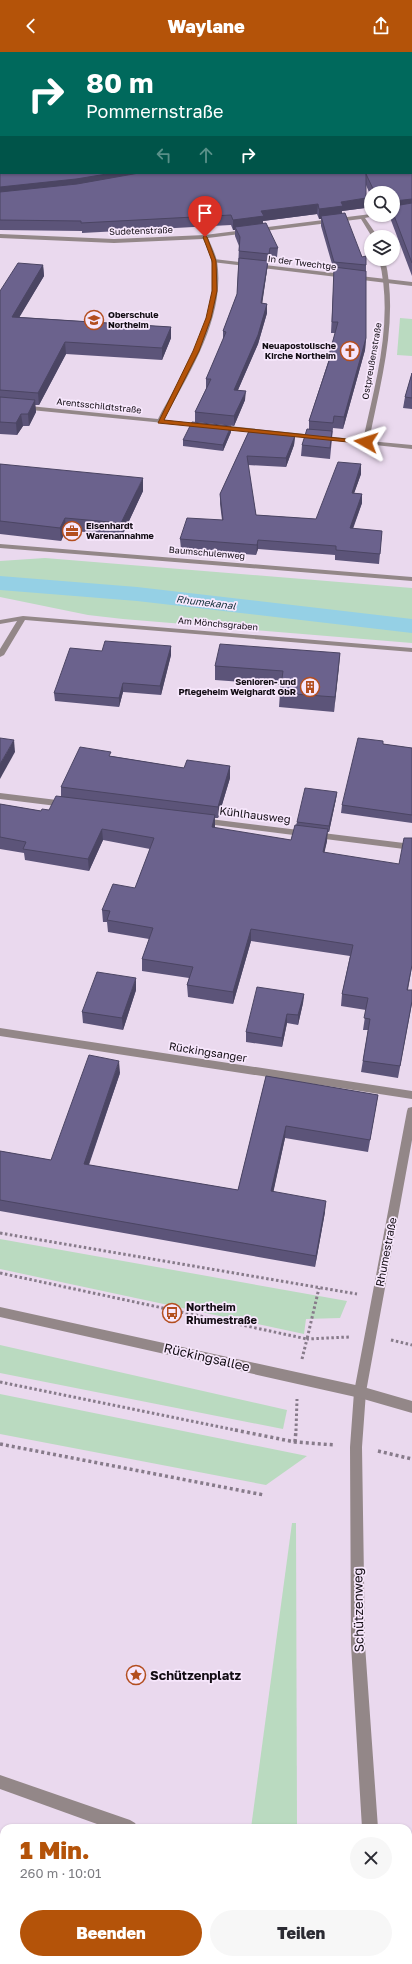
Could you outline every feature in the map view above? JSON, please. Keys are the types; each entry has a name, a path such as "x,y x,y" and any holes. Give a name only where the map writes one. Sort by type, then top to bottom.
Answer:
{"street":[{"path":"362,217 370,230"},
{"name":"Sudetenstraße","path":"0,236 114,241 205,237 362,217"},
{"path":"160,421 196,351 209,318 214,291 214,261 205,237"},
{"name":"In der Twechtge","path":"214,261 412,284"},
{"name":"Ostpreußenstraße","path":"366,442 388,328 387,281 384,266"},
{"name":"Arentsschildtstraße","path":"0,405 208,426"},
{"path":"216,427 412,447"},
{"name":"Baumschulenweg","path":"0,546 412,579"},
{"path":"0,655 23,618"},
{"name":"Am Mönchsgraben","path":"0,622 23,618 412,650"},
{"path":"0,796 71,804"},
{"name":"Kühlhausweg","path":"190,819 412,847"},
{"name":"Rückingsanger","path":"0,1032 412,1095"},
{"name":"Rhumestraße","path":"360,1392 412,1111"},
{"name":"Rückingsallee","path":"0,1312 360,1392 412,1407"},
{"name":"Schützenweg","path":"360,1392 356,1447 358,1645 370,1824"},
{"path":"0,1782 119,1824"}],"path":[{"path":"0,1232 378,1298"},
{"path":"0,1273 306,1338 319,1288"},
{"path":"0,1382 295,1442 356,1447 412,1459"},
{"path":"0,1444 264,1495"}],"green space":[{"path":"400,318 412,319 412,356 397,355"},
{"path":"45,558 412,588 412,643 123,619 88,615 0,597 0,561"},
{"path":"0,1239 347,1301 340,1318 306,1319 304,1334 0,1269"},
{"path":"0,1345 287,1410 283,1429 0,1373"},
{"path":"0,1394 307,1456 266,1485 0,1434"},
{"path":"292,1523 296,1523 297,1824 252,1824"}],"building":[{"path":"0,174 107,174 76,179 0,187"},
{"path":"133,174 366,174 364,198 341,202 343,206 319,209 318,204 261,211 264,216 233,220 231,215 81,223 81,221 0,220 0,192 77,184"},
{"path":"366,174 412,174 412,199 400,200 400,186 372,186"},
{"path":"412,203 412,263 396,222 400,222 400,205"},
{"path":"345,213 362,257 364,256 364,265 334,262 321,216"},
{"path":"266,223 278,248 270,248 269,254 239,251 240,237 235,227"},
{"path":"239,258 268,261 261,303 267,304 258,335 234,390 246,391 234,416 195,412 211,379 206,379 226,332 223,331 237,294"},
{"path":"18,263 43,265 12,317 171,327 162,348 65,342 38,393 0,390 0,291"},
{"path":"334,267 366,271 366,338 344,417 334,416 333,423 309,421 331,355 329,355 338,322 332,322"},
{"path":"412,373 412,398 405,397"},
{"path":"0,397 35,400 28,414 21,414 16,423 0,422"},
{"path":"192,422 231,426 223,445 183,440"},
{"path":"307,429 332,431 330,448 302,445"},
{"path":"249,431 295,436 286,458 247,456 256,515 316,519 338,462 361,464 352,493 362,494 350,528 382,531 380,554 336,550 336,546 258,540 257,545 180,539 187,518 223,520 220,494"},
{"path":"0,464 143,478 121,523 65,518 60,528 0,521"},
{"path":"105,641 171,646 160,686 123,683 119,698 54,693 70,648 102,651"},
{"path":"220,644 340,653 335,697 280,693 283,671 215,666"},
{"path":"0,738 14,740 0,764"},
{"path":"358,738 383,741 383,744 412,748 412,815 342,805"},
{"path":"80,747 111,752 109,756 184,768 187,760 230,766 218,807 61,787"},
{"path":"305,788 337,792 329,826 297,822"},
{"path":"56,796 215,815 212,827 291,840 295,825 328,829 323,852 399,864 404,838 412,838 412,965 407,990 412,990 412,1001 400,1066 363,1061 370,1019 364,1018 368,998 342,994 353,945 251,929 233,992 187,985 193,967 142,959 153,928 107,920 110,911 102,910 113,884 135,888 154,838 102,829 88,859 23,849 26,842 0,837 0,804 41,811 42,809 49,810"},
{"path":"97,972 136,978 122,1018 82,1012"},
{"path":"257,987 304,994 298,1015 287,1014 282,1038 246,1032"},
{"path":"89,1055 119,1061 84,1164 238,1190 266,1076 378,1095 370,1140 286,1126 271,1191 326,1201 316,1256 0,1200 0,1151 51,1160"}],"waterway":[{"name":"Rhumekanal","path":"0,583 137,594 412,626"}],"place":[{"name":"Oberschule Northeim","path":"94,320"},
{"name":"Neuapostolische Kirche Northeim","path":"350,351"},
{"name":"Eisenhardt Warenannahme","path":"72,531"},
{"name":"Senioren- und Pflegeheim Weighardt GbR","path":"310,687"},
{"name":"Northeim Rhumestraße","path":"172,1313"},
{"name":"Schützenplatz","path":"136,1675"}],"route":[{"path":"205,237 214,261 214,291 209,318 196,351 160,421 366,442"}]}
